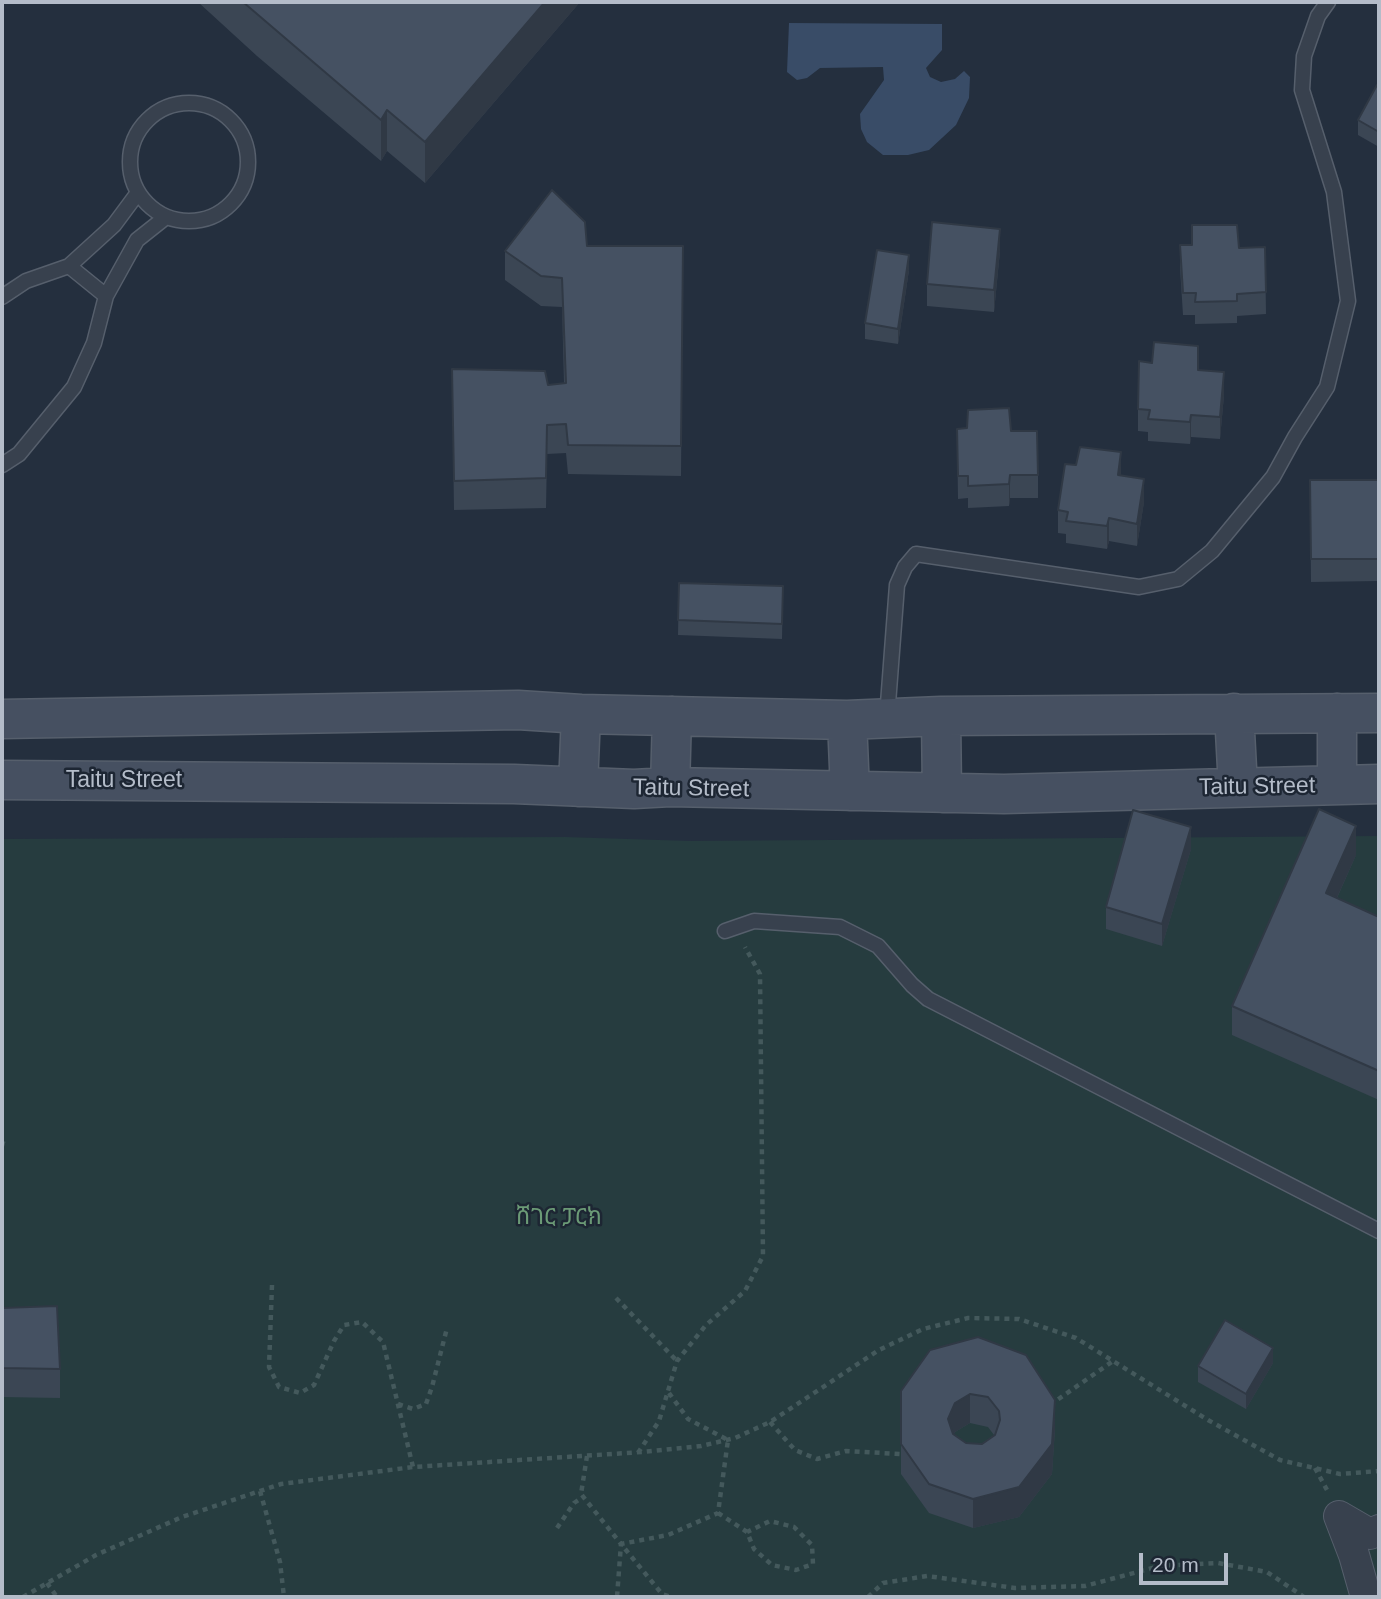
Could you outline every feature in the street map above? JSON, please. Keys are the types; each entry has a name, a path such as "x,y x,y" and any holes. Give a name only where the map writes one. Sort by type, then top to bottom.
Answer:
{"main road":[{"path":"2,719 518,710 847,720 941,716 1379,713"},
{"path":"1234,713 1238,787"},
{"path":"1337,713 1337,785"},
{"path":"578,788 581,714"},
{"path":"670,787 672,716"},
{"path":"941,716 942,793"},
{"path":"847,720 850,792"},
{"name":"Taitu Street","path":"2,780 514,784 578,788 670,787 1004,794 1379,784"}],"street":[{"path":"1366,1597 1339,1516 1370,1534 1379,1530"}],"lane":[{"path":"887,718 897,585 905,566 916,554 1139,586 1178,579 1212,551 1273,477 1294,437 1327,387 1348,301 1334,192 1302,90 1304,56 1318,16 1328,2"},
{"path":"182,103 203,104 222,113 243,136 249,156 243,189 230,206 213,218 193,222 166,217 137,194 129,161 133,141 145,121 162,109 182,103"},
{"path":"2,297 26,281 69,266 114,225 137,194"},
{"path":"2,465 19,453 74,387 94,343 106,296 138,240 166,217"},
{"path":"69,266 106,296"},
{"path":"725,931 754,921 840,927 878,946 928,999 1379,1231"}],"path":[{"path":"638,1453 659,1421 677,1361 706,1325 745,1291 763,1256 760,974 748,949 725,931"},
{"path":"2,1146 4,1139"},
{"path":"272,1285 270,1367 279,1387 300,1393 314,1385 334,1340 344,1325 362,1322 383,1342 413,1467"},
{"path":"616,1298 677,1361"},
{"path":"23,1597 96,1555 182,1517 281,1484 413,1467 638,1453 701,1446 727,1440 769,1422 879,1350 923,1329 968,1318 1019,1319 1076,1338 1208,1420 1280,1460 1340,1474 1379,1471"},
{"path":"398,1404 413,1409 426,1404 447,1328"},
{"path":"1043,1410 1113,1361"},
{"path":"669,1392 688,1419 727,1440"},
{"path":"769,1422 795,1450 817,1459 846,1451 900,1454"},
{"path":"718,1513 727,1440"},
{"path":"587,1456 583,1497 662,1596 671,1597"},
{"path":"260,1491 280,1562 284,1597"},
{"path":"557,1528 574,1503 583,1497"},
{"path":"718,1513 747,1532 754,1549 772,1565 796,1570 813,1564 811,1545 794,1527 770,1521 747,1532"},
{"path":"621,1544 668,1535 718,1513"},
{"path":"617,1597 621,1544"},
{"path":"868,1597 883,1583 927,1576 1015,1588 1085,1586 1160,1566 1218,1563 1267,1572 1304,1597"},
{"path":"47,1583 57,1597"}],"green space":[{"name":"ሸገር ፓርክ","path":"1379,836 1379,1597 2,1597 2,839 565,837 690,841"}],"water":[{"path":"789,23 942,24 942,50 926,68 930,77 941,82 955,79 964,71 970,77 969,98 956,125 929,150 908,155 883,155 867,142 861,129 860,114 884,80 883,67 820,68 807,78 797,80 787,72"}],"building":[{"path":"243,2 545,2 425,142 387,110 381,120"},
{"path":"1377,85 1379,87 1379,132 1358,120"},
{"path":"552,190 585,222 587,246 683,246 681,446 568,445 566,424 547,425 546,478 454,481 452,369 545,371 548,385 566,383 562,278 541,276 505,251"},
{"path":"932,222 1000,229 994,290 927,284"},
{"path":"1192,225 1237,225 1239,248 1265,247 1266,292 1237,294 1237,301 1195,302 1196,293 1183,293 1180,245 1192,245"},
{"path":"877,250 909,255 898,329 865,323"},
{"path":"1154,342 1198,346 1198,370 1224,372 1220,417 1191,415 1190,422 1148,419 1150,410 1138,409 1139,361 1152,363"},
{"path":"1009,408 1011,431 1037,431 1038,475 1010,475 1009,484 968,486 968,476 958,476 957,429 967,428 968,410"},
{"path":"1080,447 1121,452 1118,475 1144,479 1137,524 1109,518 1107,526 1066,521 1068,512 1058,510 1065,464 1076,465"},
{"path":"1310,480 1379,480 1379,559 1311,559"},
{"path":"679,583 783,586 782,624 678,620"},
{"path":"1319,809 1356,826 1326,893 1379,917 1379,1071 1232,1006"},
{"path":"1133,810 1191,827 1162,924 1106,907"},
{"path":"57,1306 60,1369 2,1368 2,1308"},
{"path":"1225,1320 1273,1348 1246,1394 1198,1366"},
{"path":"978,1337 1026,1355 1055,1400 1052,1444 1019,1487 973,1499 929,1484 901,1444 901,1391 930,1350","holes":["970,1394 988,1397 999,1411 1000,1420 995,1435 982,1444 966,1443 953,1434 948,1419 955,1403"]}]}
